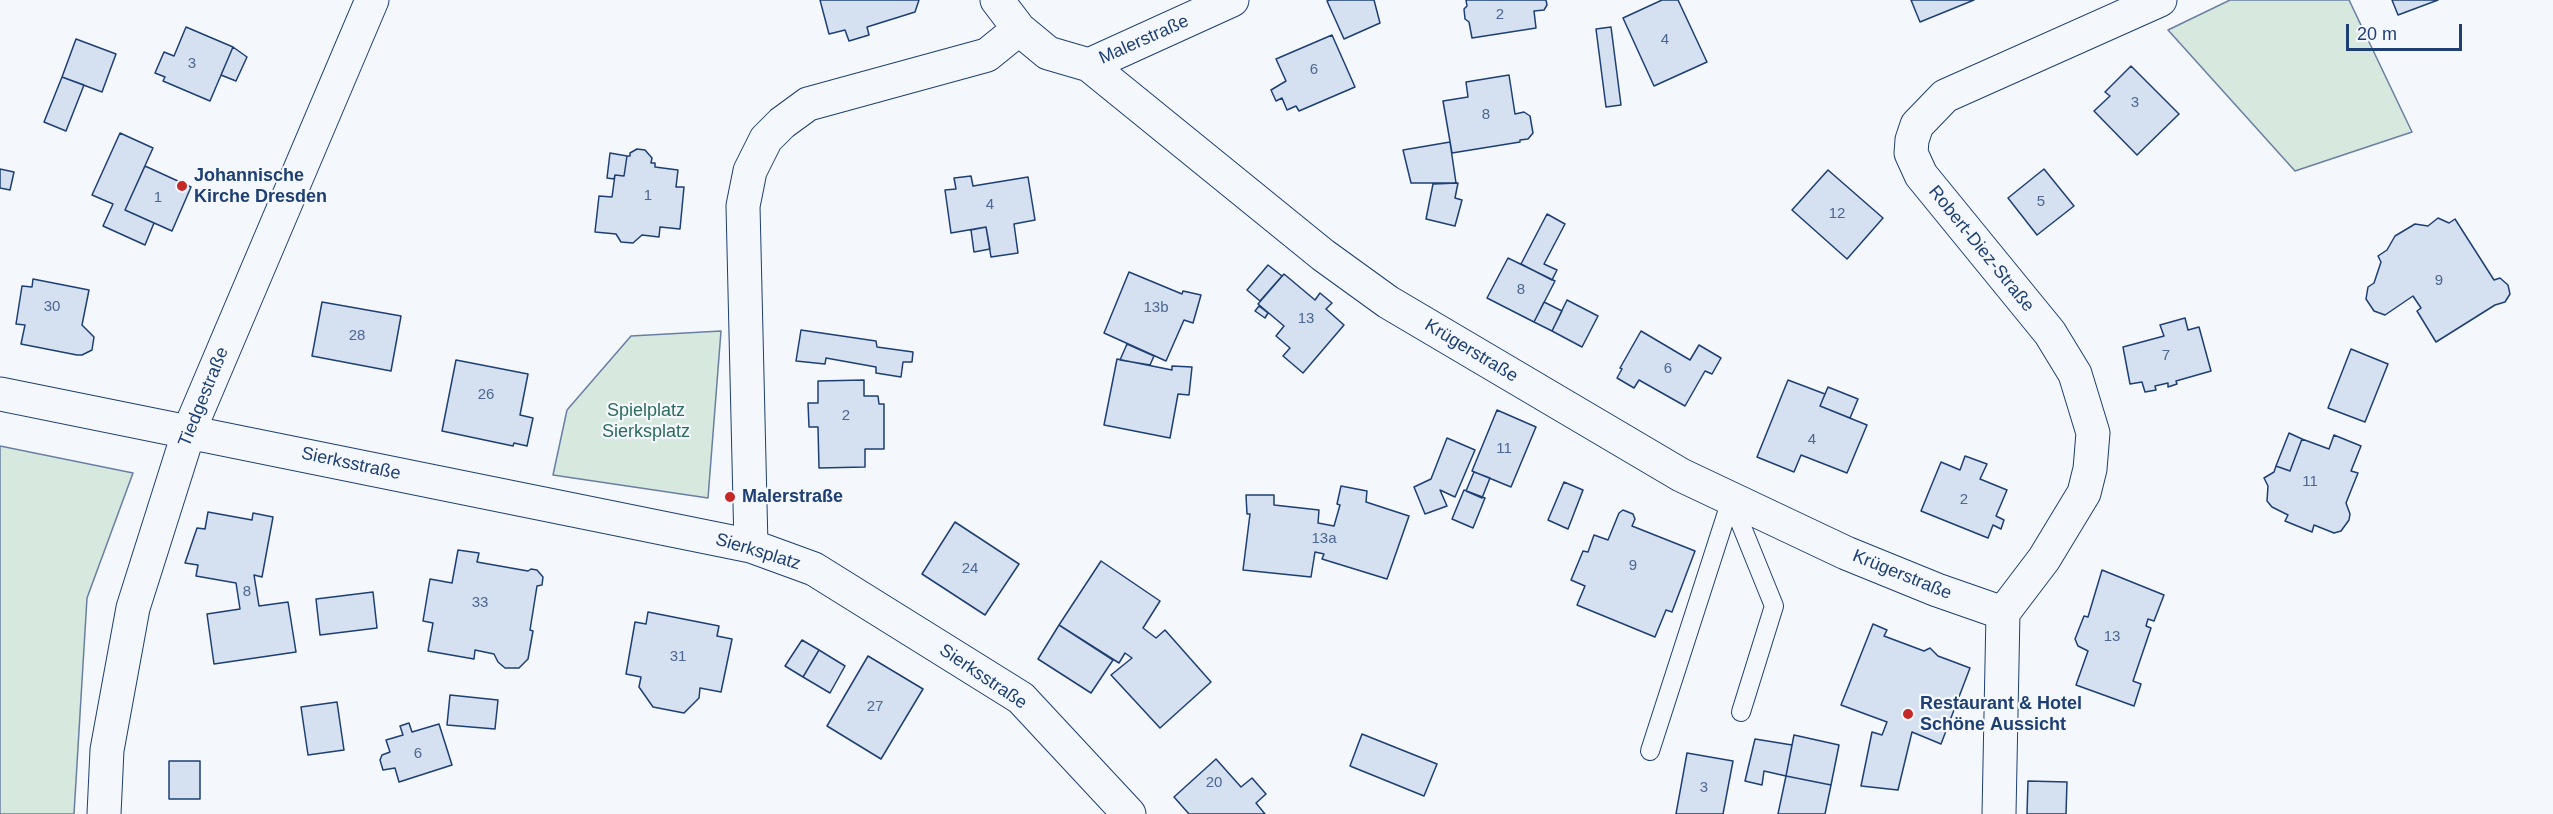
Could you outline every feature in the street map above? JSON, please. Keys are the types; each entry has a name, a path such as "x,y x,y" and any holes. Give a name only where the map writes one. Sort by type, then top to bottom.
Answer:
{"street":[{"name":"Tiedgestraße","path":"104,814 107,750 133,608 189,431 372,0"},
{"name":"Krügerstraße","path":"997,0 1019,29 1048,53 1089,65 1323,255 1388,302 1681,475 1846,553 1937,590 2003,613"},
{"name":"Malerstraße","path":"1089,65 1232,0"},
{"name":"Robert-Diez-Straße","path":"2003,613 2044,559 2085,493 2093,433 2075,374 2050,333 1922,175 1911,153 1912,140 1917,124 1945,96 2160,0"},
{"path":"751,546 743,206 750,171 766,139 782,123 808,104 987,56 1019,29"},
{"name":"Sierksstraße","path":"0,394 701,536"},
{"name":"Sierksplatz","path":"701,536 751,546 814,570"},
{"name":"Sierksstraße","path":"814,570 1021,698 1129,814"},
{"path":"1999,814 2003,613"}],"lane":[{"path":"1731,500 1774,606 1742,712"},
{"path":"1650,751 1731,500"}],"green space":[{"path":"2230,0 2349,0 2412,132 2295,171 2168,30"},
{"name":"Spielplatz Sierksplatz","path":"721,331 708,498 553,475 567,410 631,336"},
{"path":"0,446 133,473 87,598 74,814 0,814"}],"building":[{"path":"820,0 919,0 915,12 867,27 869,35 849,41 845,30 829,34"},
{"path":"1374,0 1380,23 1344,39 1327,1"},
{"path":"1466,0 1546,0 1547,5 1544,10 1534,11 1536,28 1472,38 1469,22 1465,19"},
{"path":"1662,0 1678,0 1707,62 1654,86 1623,18"},
{"path":"1911,0 1974,0 1920,22"},
{"path":"2392,0 2438,0 2398,15"},
{"path":"186,27 233,47 210,101 163,81 165,77 155,73 164,52 174,56"},
{"path":"1611,27 1621,105 1606,107 1596,29"},
{"path":"1332,35 1355,87 1299,111 1296,106 1287,110 1282,98 1276,101 1271,90 1286,81 1276,59"},
{"path":"76,39 116,54 102,92 62,77"},
{"path":"233,47 247,57 236,81 221,75"},
{"path":"2131,66 2179,114 2137,155 2094,111 2110,96 2105,92"},
{"path":"1509,75 1515,114 1524,112 1530,116 1533,133 1528,139 1520,140 1520,142 1452,153 1443,101 1468,97 1466,82"},
{"path":"62,77 84,85 66,131 44,122"},
{"path":"120,133 153,148 125,210 154,223 145,245 103,226 113,204 92,195"},
{"path":"1450,142 1456,183 1411,183 1403,150"},
{"path":"637,149 645,150 652,158 651,163 655,163 655,167 678,170 676,187 684,187 680,229 660,227 659,237 642,235 633,243 621,242 616,234 595,232 599,196 612,197 615,175 624,176 627,156"},
{"path":"610,153 627,156 624,176 615,175 614,179 607,178"},
{"path":"145,166 191,187 172,231 125,210"},
{"path":"0,169 14,172 10,190 0,188"},
{"path":"2044,169 2074,206 2037,235 2008,198"},
{"path":"1828,170 1883,218 1847,259 1792,210"},
{"path":"971,176 973,186 1028,177 1035,220 1014,224 1018,253 991,257 986,227 951,233 945,190 956,189 954,178"},
{"path":"1458,183 1455,198 1462,200 1455,226 1426,219 1433,184"},
{"path":"1547,214 1565,224 1544,264 1557,270 1552,280 1521,264"},
{"path":"2438,218 2449,223 2455,219 2494,280 2500,278 2508,285 2510,294 2505,302 2495,305 2436,342 2417,311 2421,308 2413,296 2385,315 2374,311 2366,299 2368,287 2374,283 2381,262 2378,256 2387,250 2395,236 2415,224 2428,226"},
{"path":"986,227 990,249 974,252 971,230"},
{"path":"1508,258 1555,281 1534,322 1487,298"},
{"path":"1268,265 1282,276 1260,301 1247,290"},
{"path":"1129,272 1182,294 1183,291 1201,295 1193,323 1184,320 1166,361 1104,333"},
{"path":"1284,274 1315,300 1320,293 1332,303 1326,309 1344,325 1303,373 1283,356 1290,348 1276,336 1284,326 1258,304"},
{"path":"33,279 89,290 82,325 94,337 92,350 77,355 21,344 25,325 16,324 22,286 32,287"},
{"path":"1567,300 1598,316 1582,347 1552,331"},
{"path":"322,302 401,316 391,371 312,356"},
{"path":"1544,302 1562,311 1552,331 1534,322"},
{"path":"1259,306 1268,313 1265,318 1255,311"},
{"path":"2185,318 2188,330 2199,327 2211,371 2176,381 2177,384 2168,387 2168,383 2155,386 2156,390 2145,392 2142,382 2130,384 2123,347 2164,336 2160,325"},
{"path":"801,330 876,341 877,347 913,352 912,362 903,362 901,377 876,373 876,367 826,358 825,364 796,361"},
{"path":"1641,331 1690,360 1699,345 1721,358 1712,374 1705,371 1685,406 1639,380 1634,388 1617,378 1622,369 1620,368"},
{"path":"1127,344 1154,356 1150,365 1120,360"},
{"path":"2351,349 2388,364 2365,422 2328,408"},
{"path":"1117,359 1172,370 1172,366 1192,367 1189,395 1178,394 1170,438 1104,425"},
{"path":"456,360 528,374 520,415 533,418 527,446 514,443 513,446 442,431"},
{"path":"864,380 864,396 878,396 879,404 884,404 884,449 865,449 865,467 819,468 818,427 809,427 808,403 818,403 818,381"},
{"path":"1788,380 1825,394 1820,406 1867,425 1847,473 1801,455 1794,472 1757,457"},
{"path":"1828,387 1858,399 1850,418 1820,406"},
{"path":"1497,410 1536,427 1511,487 1472,471"},
{"path":"2289,433 2302,439 2290,471 2276,466"},
{"path":"2334,435 2361,446 2351,471 2358,473 2346,503 2350,514 2349,520 2341,531 2334,533 2314,525 2312,532 2285,521 2288,515 2272,507 2267,501 2268,486 2264,478 2274,472 2276,466 2290,471 2302,439 2329,449"},
{"path":"1447,438 1475,450 1455,497 1440,490 1447,506 1425,514 1414,487 1431,479"},
{"path":"1965,456 1987,464 1980,479 2007,490 1996,516 2004,520 2001,529 1993,525 1988,538 1921,511 1941,462 1960,470"},
{"path":"1474,472 1490,478 1482,498 1466,491"},
{"path":"1564,482 1583,490 1568,529 1548,520"},
{"path":"1341,486 1367,491 1366,502 1409,516 1387,579 1322,559 1324,554 1315,552 1311,577 1243,570 1250,514 1247,514 1246,495 1274,495 1274,505 1319,510 1318,523 1334,526 1340,505 1337,504"},
{"path":"1464,490 1485,498 1473,528 1452,519"},
{"path":"1623,510 1633,514 1635,519 1632,526 1695,551 1672,612 1666,610 1655,637 1577,605 1585,586 1571,580 1583,551 1588,552 1594,535 1608,540 1619,513"},
{"path":"208,512 252,520 253,513 273,517 262,577 254,575 259,606 288,602 296,652 214,664 207,614 240,609 236,583 196,576 198,565 185,563 197,528 205,529"},
{"path":"955,522 1019,564 985,615 922,574"},
{"path":"458,550 479,553 477,562 528,571 537,570 543,577 542,585 537,586 528,659 519,668 505,668 494,654 475,650 474,659 428,651 433,623 423,621 430,579 452,583"},
{"path":"1101,561 1160,601 1143,628 1156,638 1165,630 1211,682 1160,728 1111,675 1132,658 1125,653 1119,663 1059,625"},
{"path":"2102,570 2164,595 2154,621 2148,619 2146,626 2151,628 2133,681 2141,684 2134,706 2076,685 2088,651 2078,646 2075,639 2084,616 2088,617"},
{"path":"373,592 377,628 320,635 316,599"},
{"path":"648,612 719,626 717,636 732,639 721,692 700,688 699,698 684,713 653,707 639,687 641,677 626,674 635,622 646,624"},
{"name":"Restaurant & Hotel Schöne Aussicht","path":"1873,624 1887,630 1884,636 1924,651 1930,648 1938,656 1970,668 1941,744 1912,732 1898,790 1861,786 1872,732 1882,735 1887,722 1841,705"},
{"path":"1059,625 1113,660 1091,693 1038,659"},
{"path":"802,640 819,650 803,677 785,666"},
{"path":"819,650 845,666 830,693 803,677"},
{"path":"868,656 923,689 881,759 827,726"},
{"path":"450,695 498,700 495,729 447,725"},
{"path":"337,702 344,750 308,755 301,707"},
{"path":"409,723 412,732 439,724 452,765 399,782 395,768 383,770 380,760 382,755 390,752 386,740 403,735 400,726"},
{"path":"1362,734 1437,764 1424,796 1350,766"},
{"path":"1794,735 1839,745 1831,785 1786,776"},
{"path":"1755,739 1792,745 1786,776 1764,771 1762,785 1745,781"},
{"path":"1687,753 1733,761 1723,814 1676,814"},
{"path":"1216,759 1241,787 1252,778 1266,794 1256,803 1265,814 1189,814 1174,797"},
{"path":"169,761 200,761 200,799 169,799"},
{"path":"1786,776 1831,785 1825,814 1778,814"},
{"path":"2028,781 2067,782 2066,814 2027,814"}],"place":[{"name":"Johannische Kirche Dresden","path":"182,186"},
{"name":"Malerstraße","path":"730,497"},
{"name":"Restaurant & Hotel Schöne Aussicht","path":"1908,714"}]}
